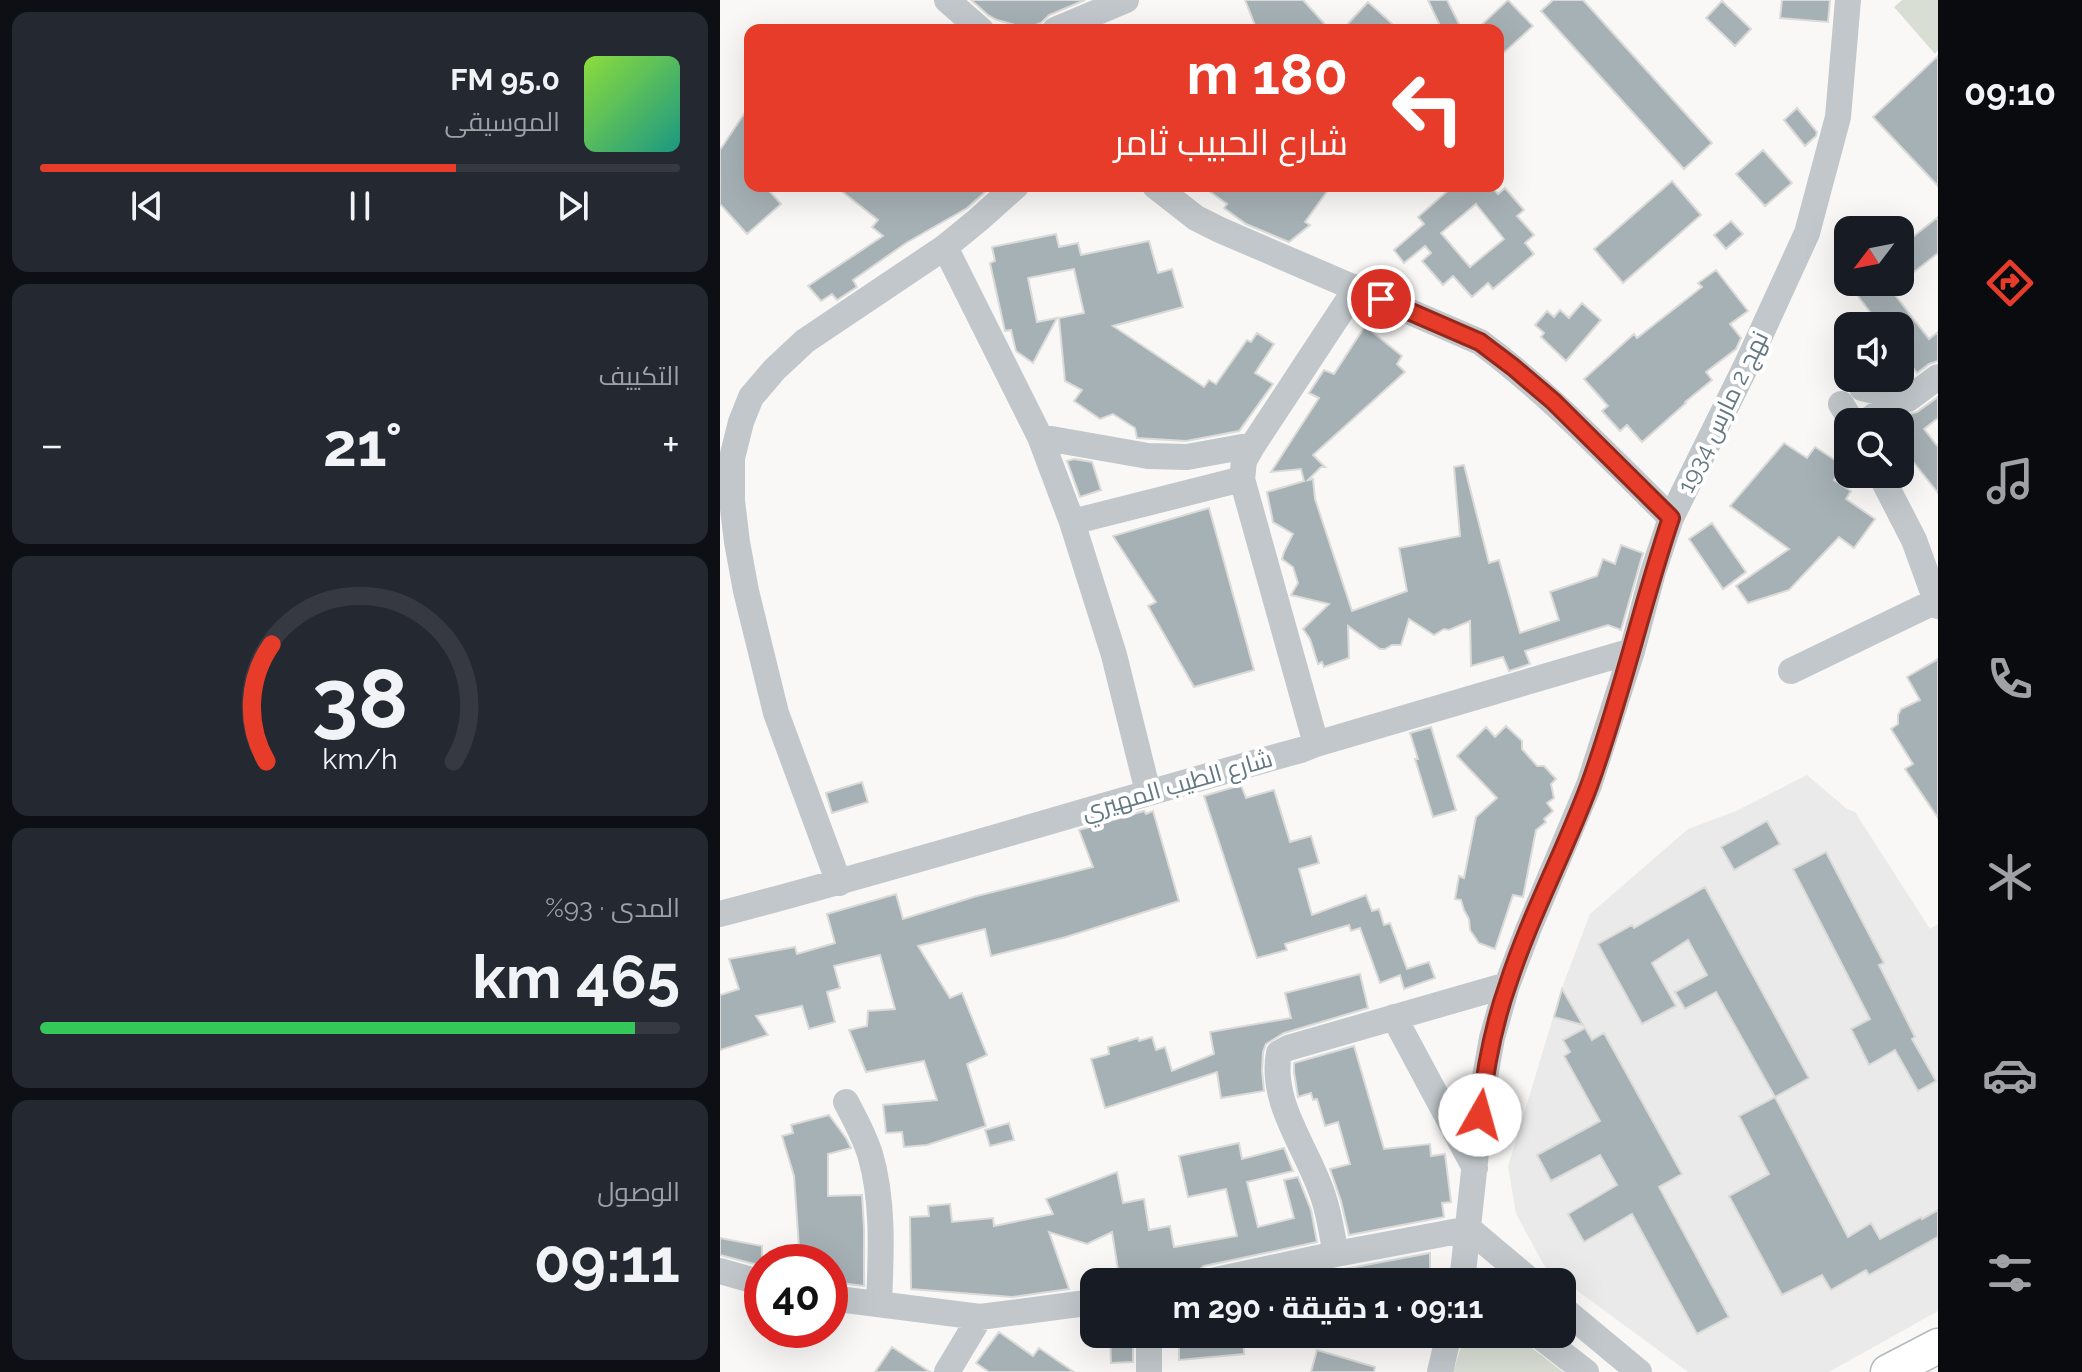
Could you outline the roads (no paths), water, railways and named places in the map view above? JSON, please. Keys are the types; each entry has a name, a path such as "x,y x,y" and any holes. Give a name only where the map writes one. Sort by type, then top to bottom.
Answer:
{"main road":[{"path":"1888,1372 1938,1346"}],"street":[{"path":"947,0 974,24"},
{"path":"1069,24 1126,0"},
{"name":"نهج 2 مارس 1934","path":"1467,1268 1483,1088 1492,1038 1507,985 1589,785 1671,518 1807,233 1838,117 1848,0"},
{"path":"839,883 776,713 737,542 732,501 732,458 751,397 774,370 805,341 945,247 1009,192"},
{"path":"1163,192 1196,218 1220,230 1480,342 1553,401 1671,518"},
{"path":"945,247 1040,437 1072,522 1114,655 1148,792"},
{"path":"1316,744 1242,479 1244,461 1253,445 1357,287"},
{"path":"1878,392 1908,399 1938,377"},
{"path":"1884,408 1899,397"},
{"path":"1040,437 1148,456 1187,457 1253,445"},
{"path":"1072,522 1242,479"},
{"path":"1791,671 1937,602 1914,540 1887,488"},
{"name":"شارع الطيب المهيري","path":"720,914 839,883 1301,750 1632,651"},
{"path":"1336,1254 1324,1198 1288,1117 1276,1069 1279,1053 1507,985"},
{"path":"1394,1017 1475,1168"},
{"path":"846,1102 866,1144 875,1179 880,1230 879,1304"},
{"path":"1272,1268 1469,1229 1515,1268"},
{"path":"720,1271 744,1278"},
{"path":"848,1300 980,1317 1080,1304"},
{"path":"947,1372 980,1317"},
{"path":"1576,1320 1639,1372"},
{"path":"1149,1348 1149,1372"},
{"path":"1440,1372 1446,1348"},
{"path":"1555,1348 1586,1372"}]}
